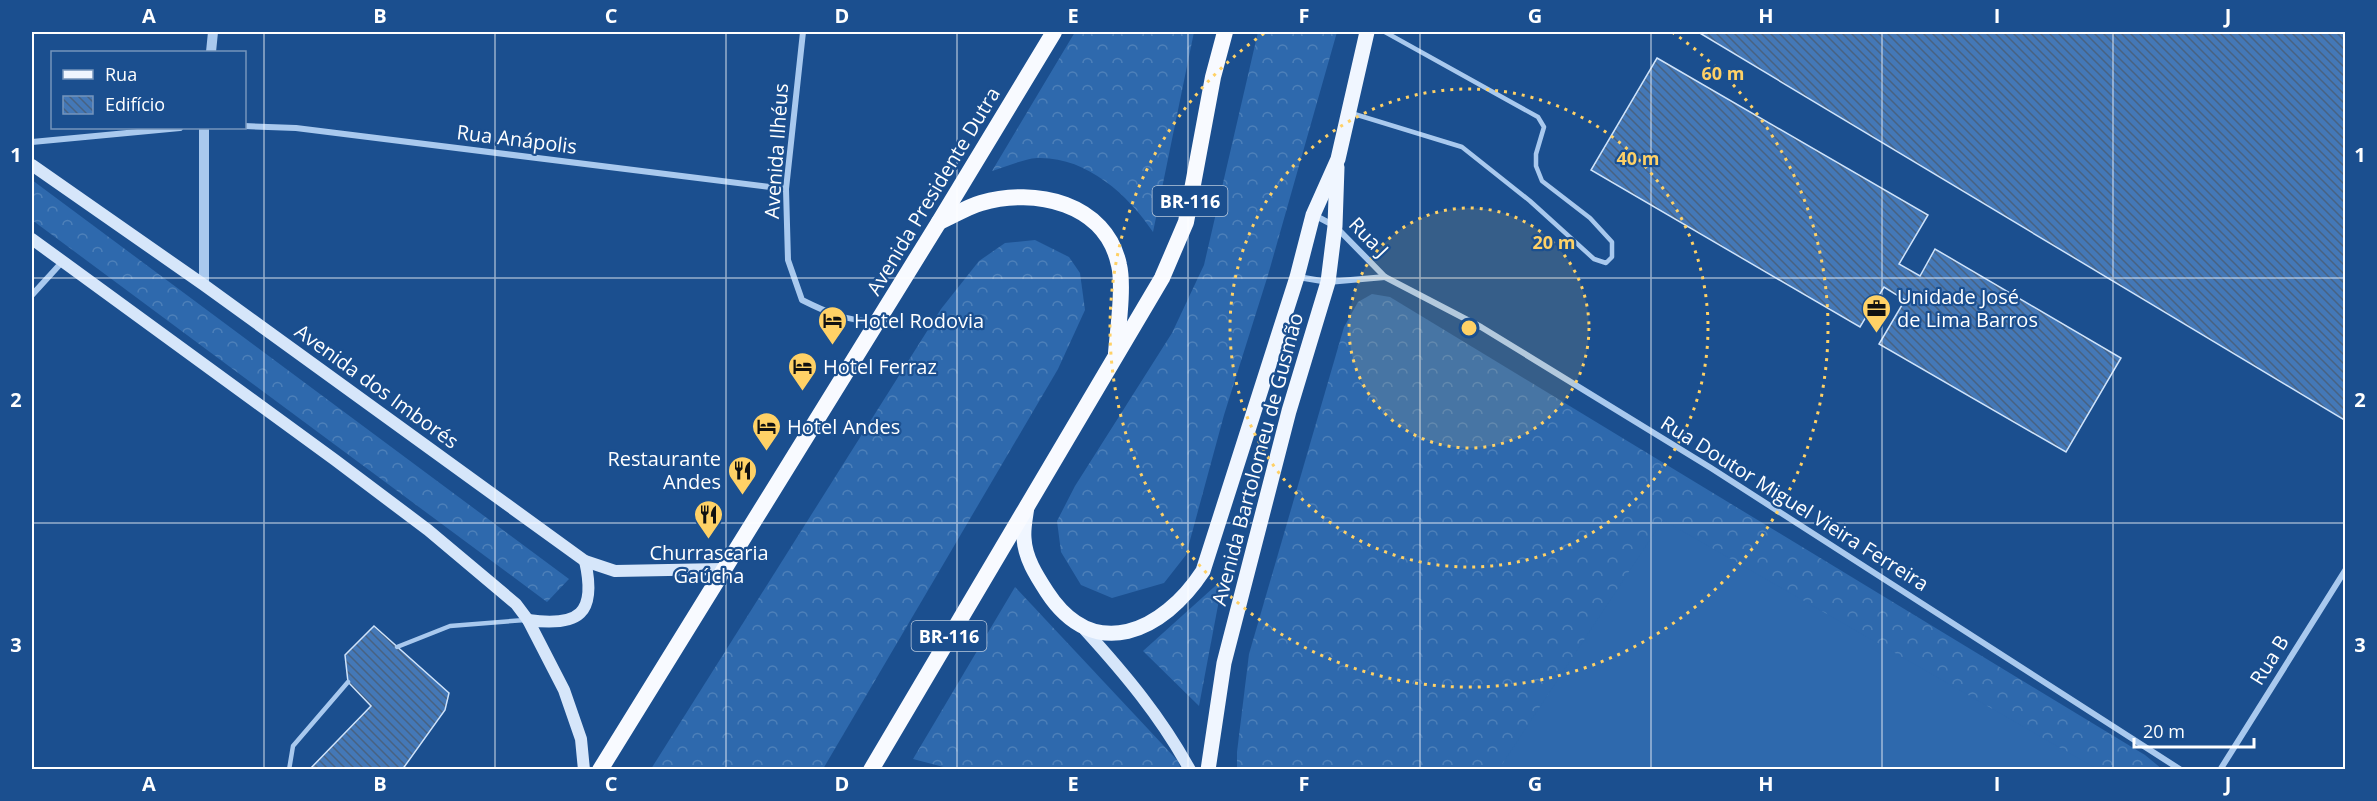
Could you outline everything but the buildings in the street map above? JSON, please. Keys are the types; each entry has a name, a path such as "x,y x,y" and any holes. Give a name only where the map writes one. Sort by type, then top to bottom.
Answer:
{"highway":[{"name":"Avenida Presidente Dutra","path":"600,770 1054,32"},
{"name":"BR-116","path":"871,770 1162,278 1186,222 1225,32"},
{"path":"939,222 981,203 1015,196 1047,198 1082,211 1107,234 1114,246 1120,268 1116,357"}],"main road":[{"name":"Avenida Bartolomeu de Gusmão","path":"1208,770 1224,663 1289,411 1328,282 1335,226 1338,159 1367,32"},
{"name":"Avenida Bartolomeu de Gusmão","path":"1085,630 1124,634 1141,627 1187,596 1203,571 1297,277 1313,215 1338,159"},
{"name":"Avenida dos Imborés","path":"32,165 204,285 585,561 615,571 722,569"},
{"path":"32,239 428,530 516,604 528,620 564,690 581,739 584,770"},
{"path":"1028,503 1024,538 1031,569 1058,610 1085,630 1140,691 1173,738 1190,770"},
{"path":"528,620 552,623 565,621 584,608 589,600 591,587 585,561"}],"street":[{"path":"211,51 213,32"},
{"name":"Avenida Ilhéus","path":"803,32 786,189 788,260 802,300 832,315 854,321 877,321"},
{"name":"Rua Anápolis","path":"246,126 296,128 786,189"},
{"path":"32,142 169,129"},
{"path":"204,129 204,285"},
{"name":"Rua J","path":"1313,215 1335,226 1384,277"},
{"path":"32,295 63,261"},
{"name":"Rua J","path":"1297,277 1328,282 1384,277"},
{"name":"Rua Doutor Miguel Vieira Ferreira","path":"1384,277 1481,327 1711,468 2181,770"},
{"name":"Rua B","path":"2220,770 2346,569"}],"lane":[{"path":"1348,112 1462,147 1530,201 1593,259 1606,263 1612,257 1611,242 1590,218 1542,181 1536,166 1536,154 1544,127 1538,117 1385,32"},
{"path":"397,647 450,626 528,620"},
{"path":"289,770 293,746 348,682"}],"green space":[{"path":"1075,32 1194,32 1153,232 1118,191 1104,180 1072,163 1037,158 1020,161 992,171"},
{"path":"1258,32 1337,32 1268,275 1224,415 1186,555 1164,583 1112,598 1081,585 1061,552 1057,521 1075,486 1172,333 1204,265"},
{"path":"32,180 569,579 547,602 32,220"},
{"path":"1035,240 1069,257 1080,273 1085,310 1058,369 823,769 651,769 941,309 979,261 1005,243"},
{"path":"1372,294 1390,297 2145,755 2162,769 1237,770 1237,752 1249,654 1344,327 1358,302"},
{"path":"1663,520 2097,769 1499,769"},
{"path":"1223,579 1199,706 1143,651"},
{"path":"1015,587 1178,761 1181,769 955,770 913,759"}],"place":[{"name":"Unidade José de Lima Barros","path":"1876,334"},
{"name":"Hotel Rodovia","path":"833,346"},
{"name":"Hotel Ferraz","path":"802,392"},
{"name":"Hotel Andes","path":"766,452"},
{"name":"Restaurante Andes","path":"742,496"},
{"name":"Churrascaria Gaúcha","path":"709,540"}]}
